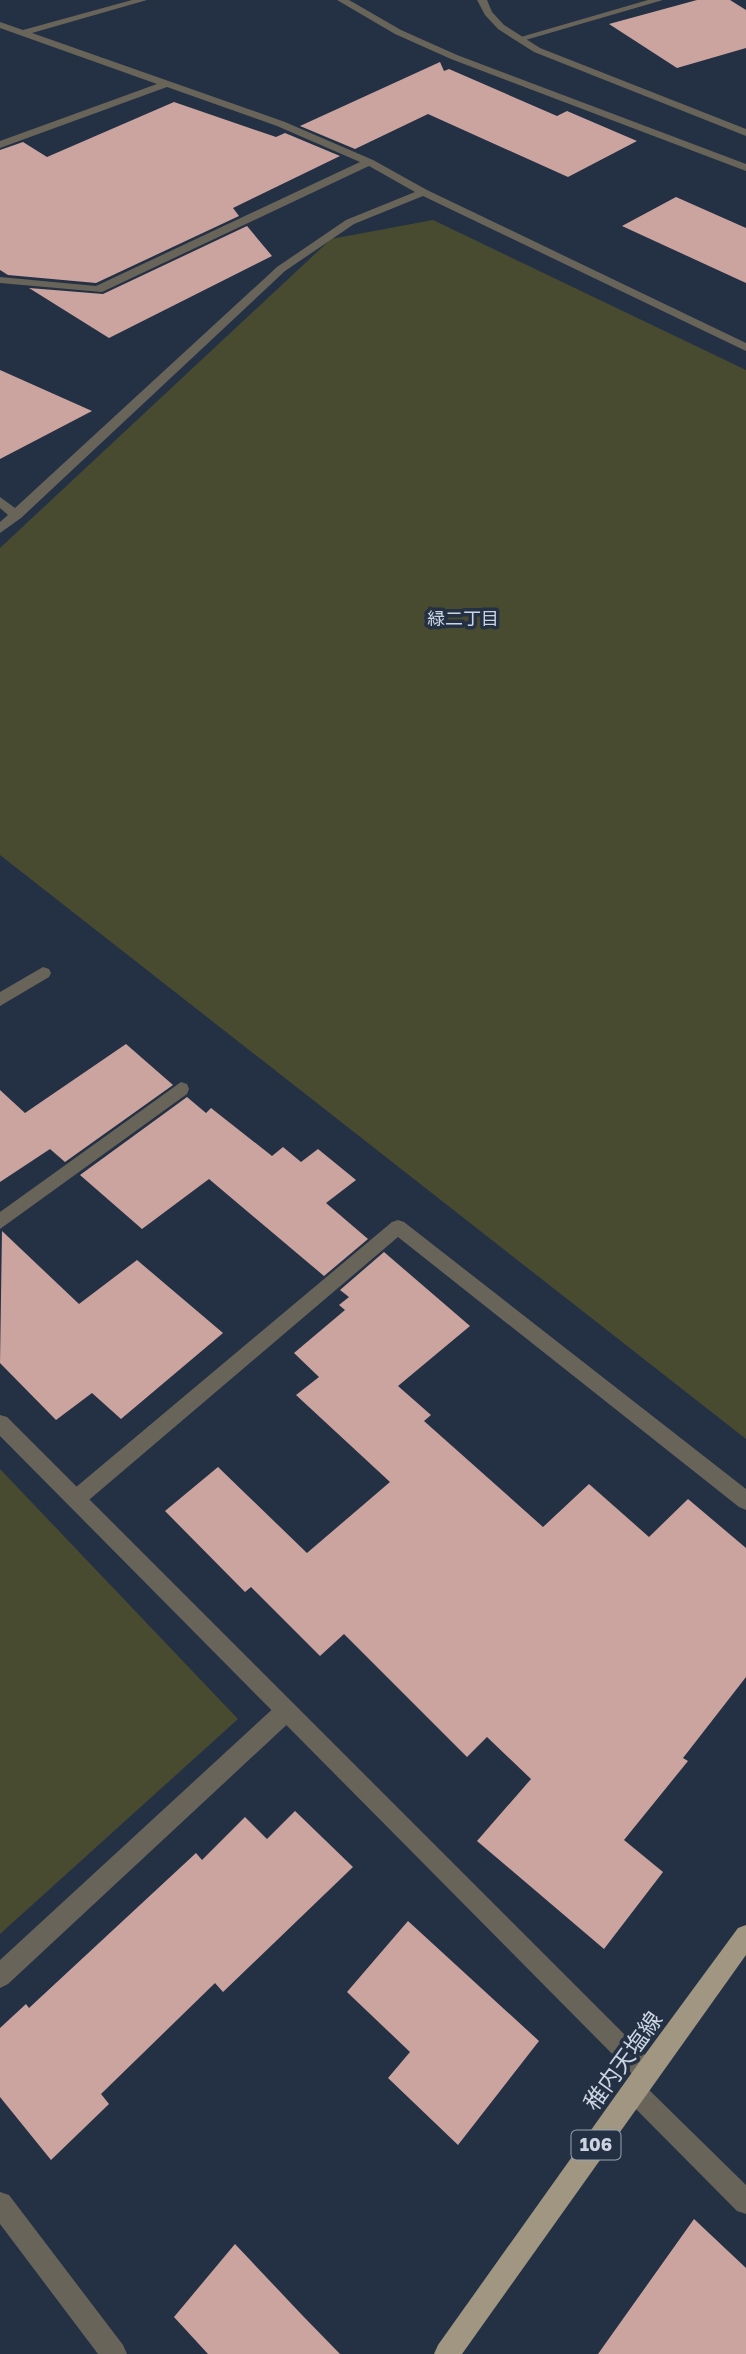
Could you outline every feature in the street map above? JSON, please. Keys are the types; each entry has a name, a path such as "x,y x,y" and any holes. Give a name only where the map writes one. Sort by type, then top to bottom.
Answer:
{"main road":[{"name":"稚内天塩線","path":"447,2354 746,1936"}],"street":[{"path":"22,33 142,0"},
{"path":"342,0 397,32 454,57 746,168"},
{"path":"482,0 488,13 501,27 537,50 746,133"},
{"path":"519,39 658,0"},
{"path":"0,26 281,124 369,162 424,192 746,347"},
{"path":"0,145 166,84"},
{"path":"0,280 98,290 369,162"},
{"path":"0,529 281,270 349,222 424,192"},
{"path":"0,502 16,515"},
{"path":"0,1000 43,973"},
{"path":"0,1222 181,1089"},
{"path":"76,1499 398,1227 746,1501"},
{"path":"0,1423 286,1711 640,2081 746,2202"},
{"path":"0,1976 286,1711"},
{"path":"0,2204 114,2354"}],"green space":[{"path":"433,220 746,370 746,1439 0,855 0,548 331,239"},
{"path":"0,1469 238,1719 0,1934"}],"building":[{"path":"697,0 730,0 746,10 746,48 677,68 609,24"},
{"path":"440,62 444,71 449,69 557,116 567,111 637,141 568,177 428,114 355,149 300,126"},
{"path":"174,102 276,137 285,133 340,156 233,208 239,216 96,283 8,275 0,270 0,150 23,142 47,157"},
{"path":"676,197 746,228 746,283 622,226"},
{"path":"247,226 272,256 109,338 29,288 103,294"},
{"path":"0,370 92,411 0,459"},
{"path":"126,1044 173,1085 65,1162 50,1149 0,1182 0,1090 25,1113"},
{"path":"187,1097 206,1113 211,1108 272,1156 283,1147 301,1162 318,1149 356,1180 326,1203 368,1239 324,1276 209,1179 142,1229 80,1175"},
{"path":"2,1231 79,1304 137,1260 223,1333 121,1419 92,1393 56,1420 0,1363"},
{"path":"384,1252 470,1326 398,1386 431,1415 424,1421 543,1527 589,1484 649,1537 688,1499 746,1548 746,1677 683,1758 688,1761 624,1840 663,1872 604,1949 477,1841 531,1779 487,1737 467,1757 344,1634 320,1656 251,1587 245,1592 165,1511 218,1467 307,1553 390,1482 296,1395 319,1377 294,1353 345,1310 339,1305 349,1297 340,1290"},
{"path":"295,1811 353,1867 223,1992 215,1983 101,2094 109,2104 51,2160 0,2097 0,2028 26,2004 29,2008 196,1853 202,1860 245,1817 267,1839"},
{"path":"408,1921 539,2041 458,2145 388,2078 410,2052 347,1992"},
{"path":"694,2219 746,2268 746,2354 598,2354"},
{"path":"235,2244 340,2354 208,2354 174,2317"}],"district":[{"name":"緑二丁目","path":"463,619"}]}
